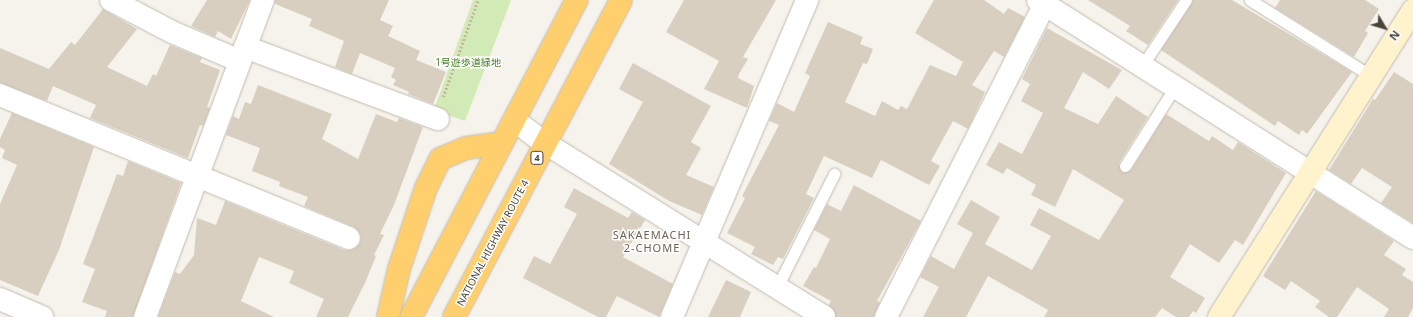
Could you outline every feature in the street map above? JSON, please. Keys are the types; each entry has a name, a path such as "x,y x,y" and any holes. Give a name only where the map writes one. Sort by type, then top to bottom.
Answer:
{"highway":[{"path":"411,317 577,0"},
{"name":"NATIONAL HIGHWAY ROUTE 4","path":"454,317 620,0"},
{"path":"388,317 399,270 426,188 440,159 466,148 502,143"}],"street":[{"path":"111,0 172,32 438,119"},
{"path":"145,317 263,0"},
{"path":"672,317 807,0"},
{"path":"886,317 1044,2 1413,238"},
{"path":"1219,317 1413,10"},
{"path":"0,95 349,238"},
{"path":"514,120 545,143 824,317"},
{"path":"0,299 42,317"}],"lane":[{"path":"1142,66 1186,0"},
{"path":"1250,0 1371,76"},
{"path":"1126,166 1175,86"},
{"path":"776,287 834,174"}],"path":[{"path":"438,119 442,102 478,0"}],"green space":[{"name":"1号遊歩道緑地","path":"473,0 511,0 465,121 434,110"}],"building":[{"path":"207,0 250,0 231,39 218,31 215,37 191,26"},
{"path":"275,0 389,0 380,20 393,26 388,36 420,51 416,60 446,72 433,104 408,94 409,92 393,85 396,80 391,77 395,68 360,53 352,74 335,67 344,41 309,26 312,19 275,4"},
{"path":"684,0 776,0 743,57 748,59 738,78 754,86 747,108 704,89 719,61 666,32"},
{"path":"934,0 984,0 1004,14 1008,8 1025,17 1004,57 994,51 972,85 985,92 968,129 953,121 931,161 940,166 929,185 881,160 872,178 824,156 806,194 814,198 783,259 778,257 773,265 751,254 755,247 727,233 745,198 742,196 779,125 769,121 777,103 794,112 810,76 805,73 828,22 863,37 860,44 873,49 867,64 863,63 845,102 875,116 882,101 898,110 901,106 907,109 930,65 956,76 963,62 915,33"},
{"path":"1088,0 1178,0 1148,45 1126,31 1130,26"},
{"path":"1193,0 1232,0 1352,72 1307,134 1302,130 1299,135 1278,121 1275,126 1161,50"},
{"path":"1280,0 1365,0 1379,9 1365,31 1368,33 1354,57 1275,8"},
{"path":"103,9 137,29 107,67 147,86 153,74 156,76 170,45 202,58 200,62 220,70 207,107 210,108 203,126 200,125 188,158 90,118 96,105 53,86 47,101 0,83 0,48 49,69 71,42 75,45"},
{"path":"1047,28 1122,70 1109,89 1083,72 1064,108 1098,124 1116,96 1148,117 1119,163 1122,172 1131,170 1166,114 1209,141 1212,136 1233,150 1238,142 1286,173 1243,245 1235,240 1219,263 1190,244 1170,277 1205,298 1196,313 1193,311 1189,317 1176,317 1162,308 1155,317 1044,317 1048,310 988,276 966,317 923,317 939,287 920,277 931,256 954,269 973,233 957,224 971,200 1000,217 985,244 1032,270 1051,236 1030,225 1039,208 1099,240 1124,200 1073,169 1055,207 1031,195 1036,185 1007,168 1003,174 986,165 999,142 1022,154 1043,113 1021,101 1030,84 1022,79"},
{"path":"633,63 711,106 691,142 701,148 686,175 714,187 702,215 669,201 609,164 643,102 619,89"},
{"path":"1394,72 1413,84 1413,223 1381,203 1392,187 1362,168 1351,184 1329,170 1373,99 1375,100"},
{"path":"258,85 332,114 322,139 358,159 376,114 397,122 399,118 423,127 394,205 380,234 384,235 374,255 376,256 365,283 348,317 316,317 324,299 289,283 294,271 259,257 241,301 274,317 158,317 175,272 180,274 194,255 197,218 216,225 225,201 344,250 351,250 360,243 361,236 354,227 304,206 308,197 279,186 280,182 252,171 260,148 226,135 233,116 239,119 245,102 251,104"},
{"path":"12,113 94,147 59,250 38,296 0,280 0,204 17,165 2,158 5,150 0,147 0,139"},
{"path":"128,161 181,183 133,317 105,317 107,311 82,302 95,269 83,264 117,174 123,176"},
{"path":"854,185 921,221 877,301 880,302 874,317 836,317 829,305 831,301 803,286 814,267 816,268 830,239 814,230 827,204 841,211"},
{"path":"574,188 628,218 632,212 645,220 623,257 673,284 659,317 617,296 606,317 598,317 523,278 534,256 550,264 577,214 564,207"},
{"path":"1316,191 1394,241 1384,255 1406,269 1402,275 1413,282 1413,308 1408,317 1384,317 1389,309 1357,287 1337,317 1329,317 1315,307 1320,301 1291,281 1285,290 1263,276"},
{"path":"726,280 751,292 740,317 708,317"}],"district":[{"name":"SAKAEMACHI 2-CHOME","path":"652,242"}]}
